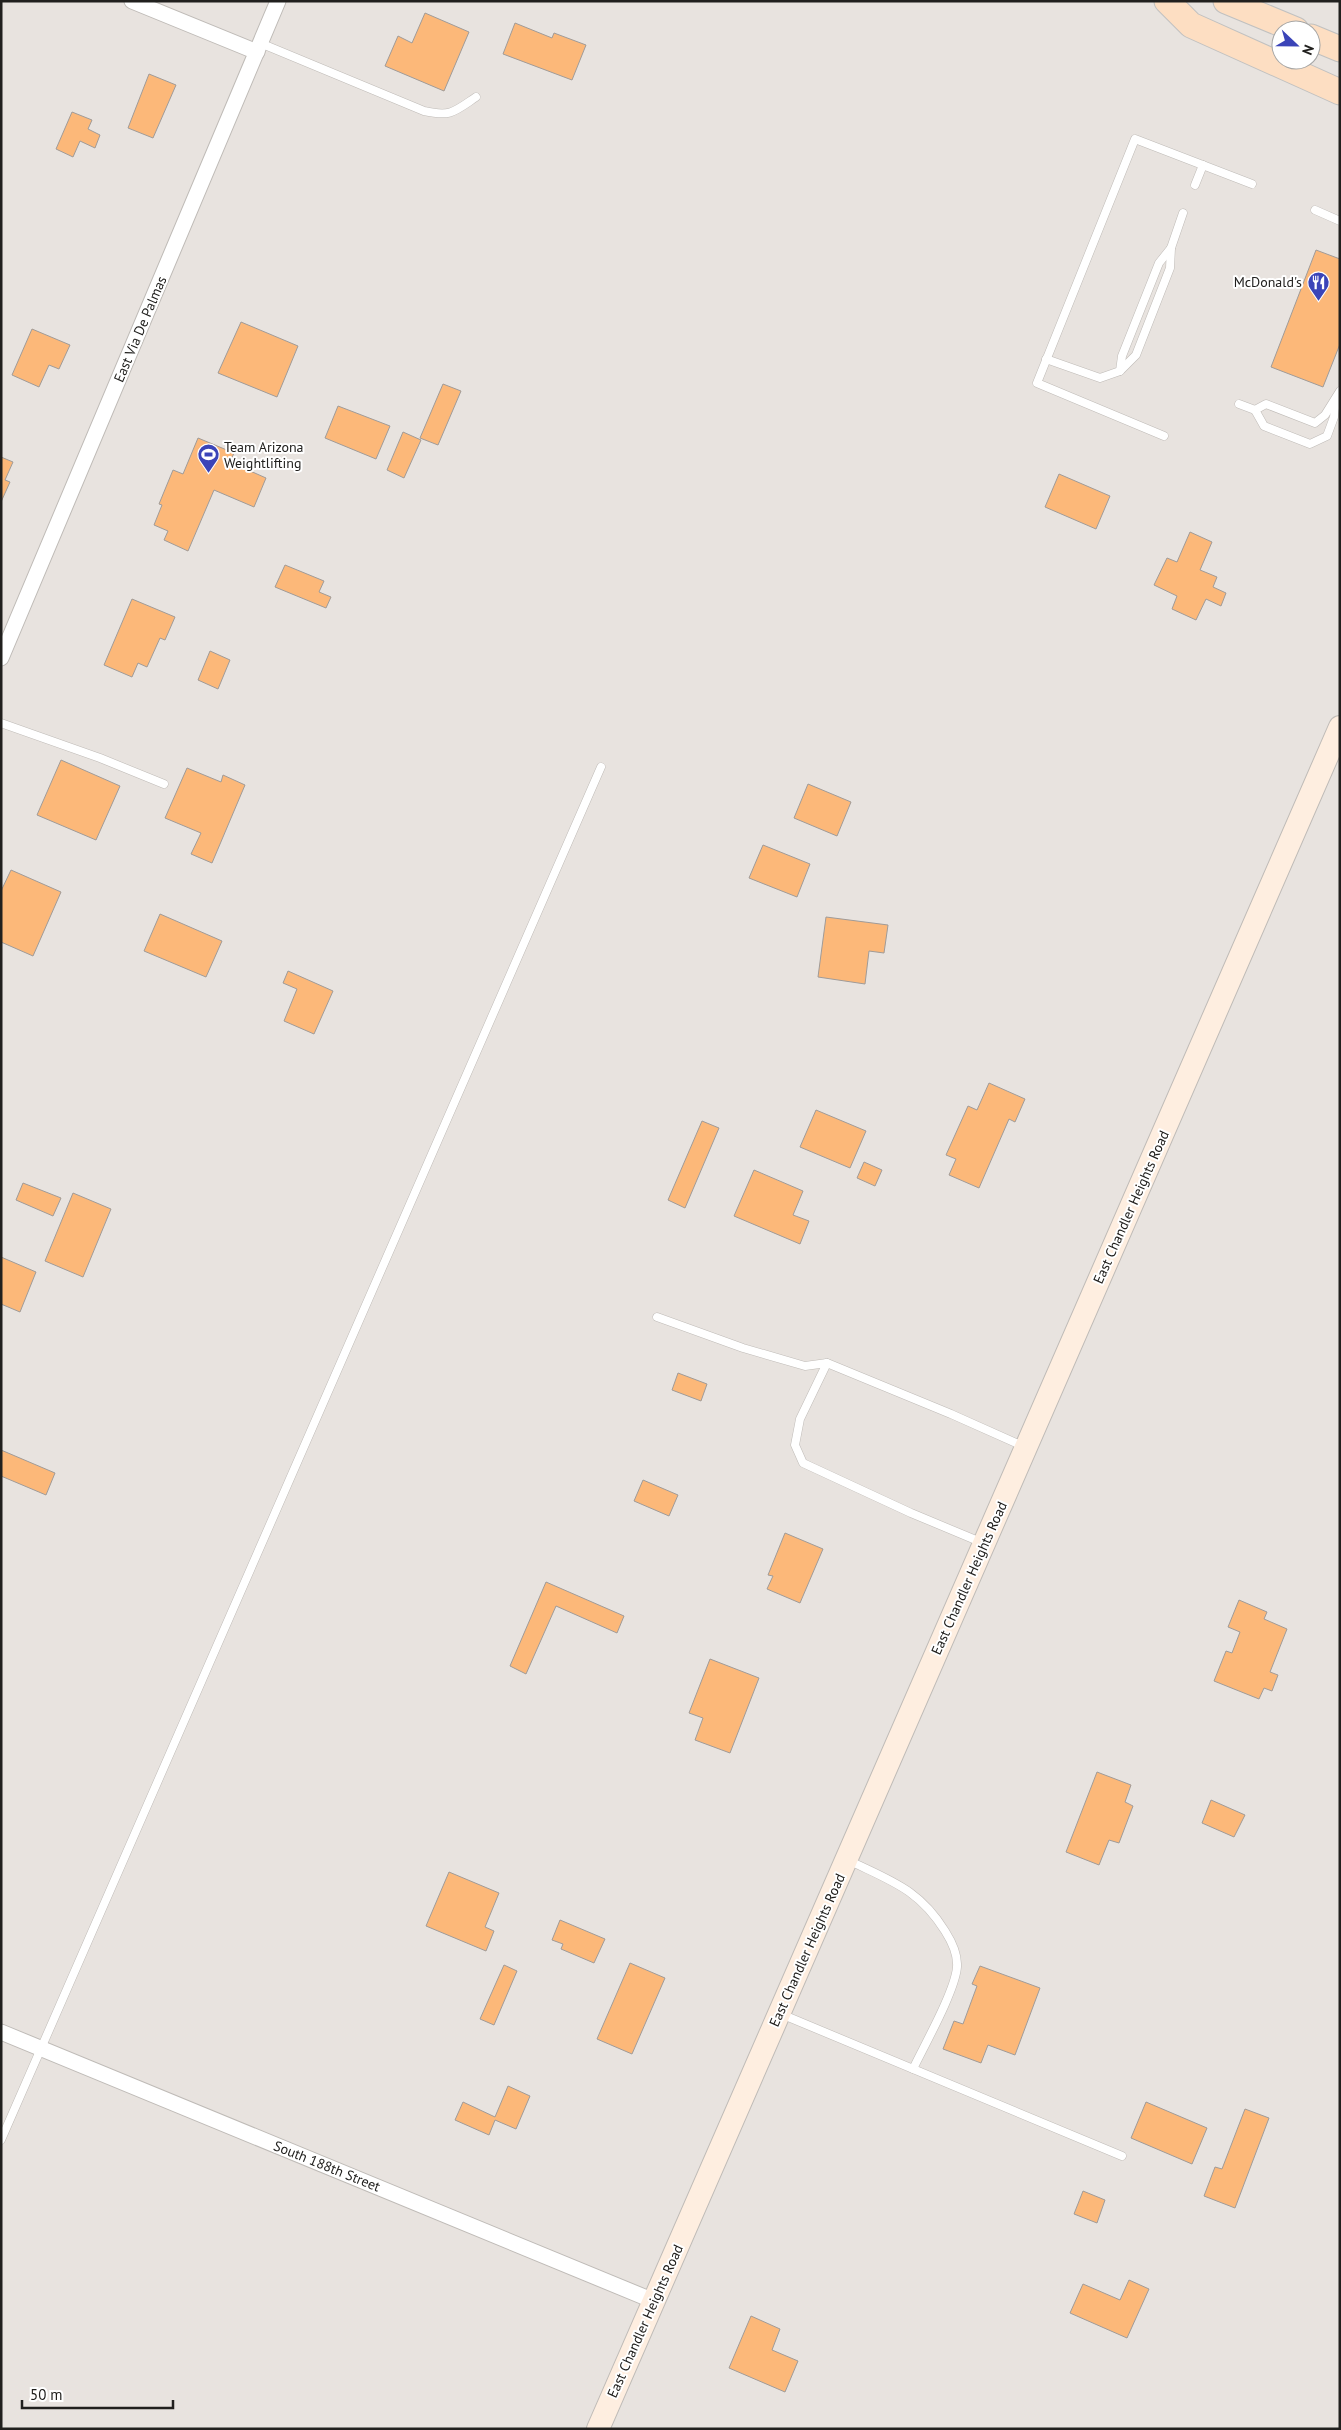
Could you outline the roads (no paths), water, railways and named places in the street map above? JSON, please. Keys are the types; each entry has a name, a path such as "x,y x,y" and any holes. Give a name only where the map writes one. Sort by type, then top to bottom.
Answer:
{"main road":[{"path":"1167,1 1191,25 1340,92"},
{"path":"1226,1 1272,20"},
{"path":"1321,40 1340,49"},
{"name":"East Chandler Heights Road","path":"598,2429 1340,728"}],"street":[{"path":"132,1 259,48"},
{"name":"East Via De Palmas","path":"1,658 278,1"},
{"name":"South 188th Street","path":"1,2032 654,2301"}],"lane":[{"path":"259,48 424,111 439,114 452,113 476,97"},
{"path":"1164,436 1037,383 1135,139 1252,184"},
{"path":"1195,185 1203,165"},
{"path":"1315,210 1340,221"},
{"path":"1046,359 1100,378 1120,371 1136,355 1170,268 1171,248 1183,213"},
{"path":"1120,371 1122,356 1159,263 1171,248"},
{"path":"1255,410 1266,404 1315,424 1336,399 1340,391"},
{"path":"1239,404 1255,410 1264,426 1310,444 1327,436 1334,417 1336,399"},
{"path":"1,723 100,758 164,784"},
{"path":"1,2140 602,767"},
{"path":"657,1317 743,1348 805,1366 826,1363 951,1414 1026,1448"},
{"path":"826,1363 800,1418 795,1445 803,1463 911,1513 985,1544"},
{"path":"847,1860 901,1886 921,1899 940,1923 957,1954 954,1980 913,2068"},
{"path":"779,2013 1122,2156"}],"place":[{"name":"McDonald's","path":"1318,301"},
{"name":"Team Arizona Weightlifting","path":"208,474"}]}
